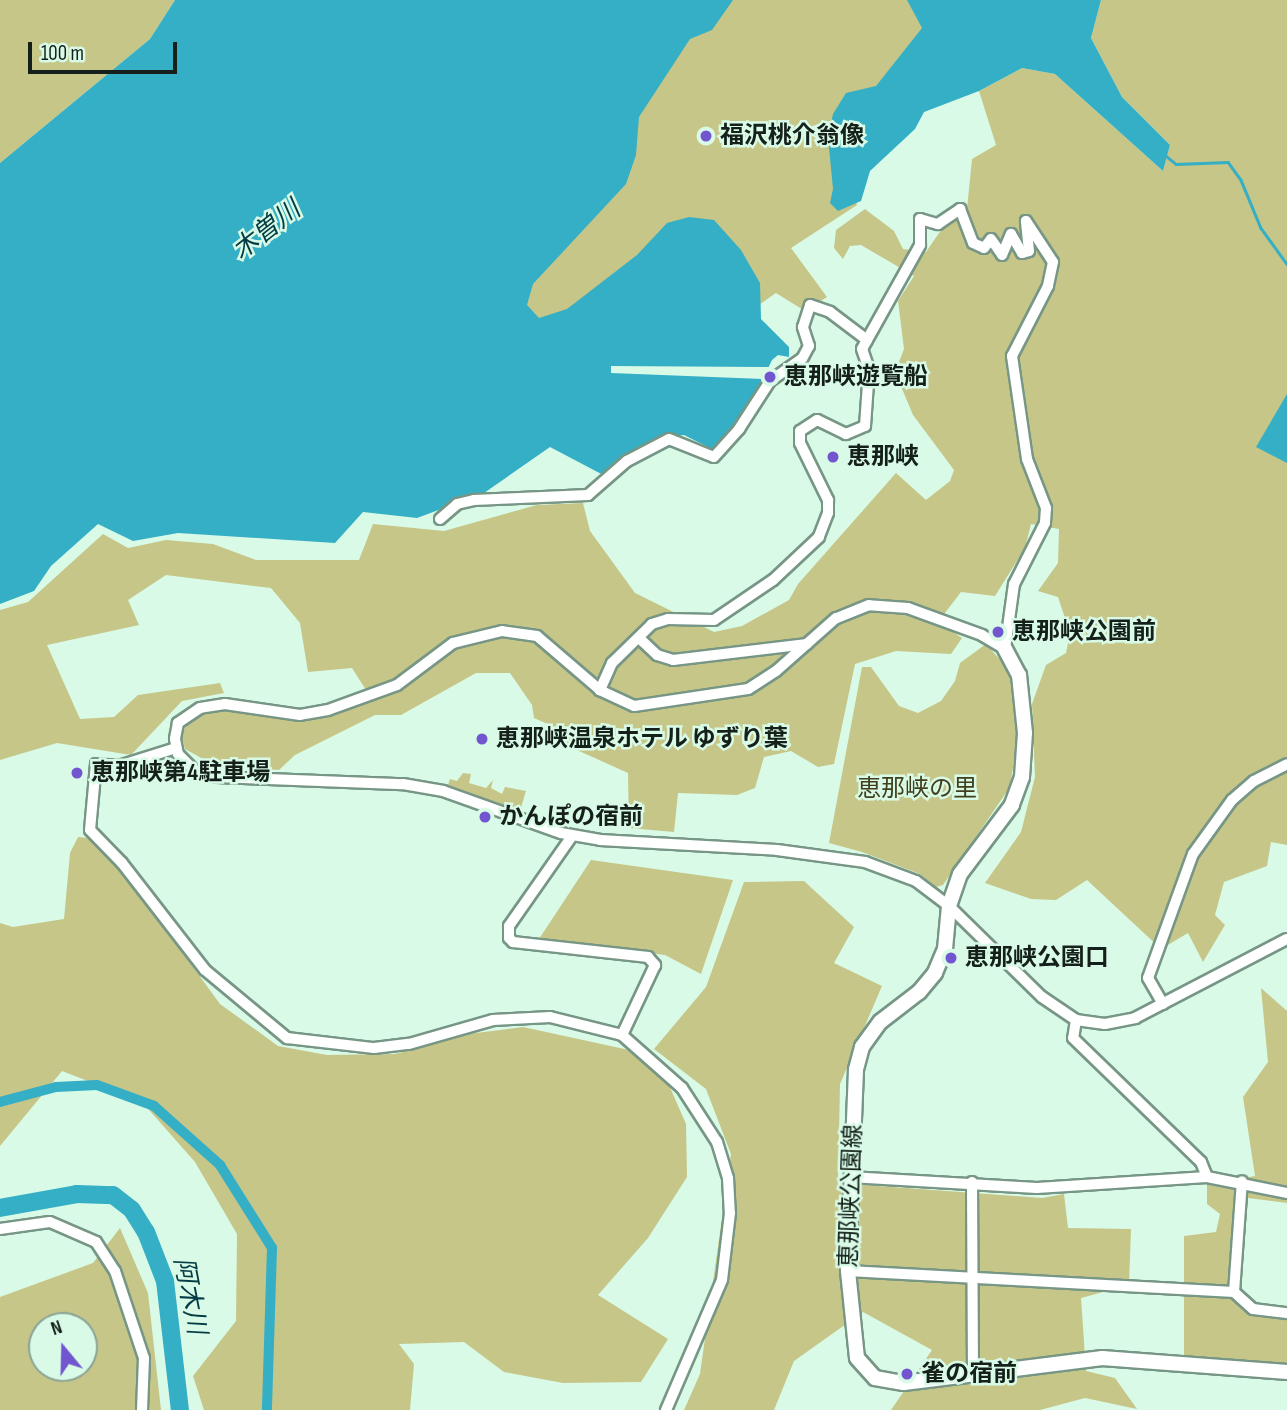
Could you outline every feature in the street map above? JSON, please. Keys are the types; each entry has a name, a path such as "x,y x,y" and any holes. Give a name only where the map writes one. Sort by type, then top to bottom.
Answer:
{"main road":[{"name":"恵那峡公園線","path":"1005,649 1018,675 1025,733 1022,778 1012,805 960,874 949,906 945,948 936,973 919,992 880,1022 862,1046 856,1070 848,1272 852,1341 864,1370 875,1378 904,1383 973,1377 1102,1357 1287,1372"}],"street":[{"path":"600,690 612,663 660,621 714,620 773,580 818,537 828,513 828,500 800,443 800,431 817,420 846,434 865,426 869,369 862,349 920,245 920,219 938,223 960,209 972,243 984,248 991,239 1002,255 1011,234 1022,253 1029,251 1026,221 1053,262 1048,286 1013,347 1027,459 1046,508 1045,523 1014,584 1005,649 971,631 893,604 847,612 761,682 735,693 645,706 624,703 600,690 537,636 502,631 453,643 397,685 328,710 300,715 225,704 200,708 178,723 176,748 194,770 216,777 422,787 462,796 572,835 837,856 906,876 949,906 1042,997 1076,1020 1105,1024 1135,1018 1287,939"},
{"path":"440,519 457,504 474,500 588,495 628,461 669,439 714,457 739,429 770,381 802,359 809,346 803,327 810,305 830,312 867,340"},
{"path":"639,638 657,655 673,660 807,644"},
{"path":"176,748 119,766 96,764 90,831 122,863 205,970 287,1038 374,1048 409,1044 517,1016 550,1017 622,1035 682,1088 717,1142 728,1178 730,1213 722,1280 666,1410"},
{"path":"1163,1004 1148,978 1193,854 1231,800 1287,764"},
{"path":"572,835 509,926 509,938 513,942 648,957 655,965 622,1035"},
{"path":"1076,1020 1073,1038 1201,1162 1207,1177"},
{"path":"850,1177 972,1182 1037,1188 1207,1177 1242,1181 1287,1193"},
{"path":"1234,1292 1242,1181"},
{"path":"972,1182 973,1377"},
{"path":"0,1228 50,1222 80,1232 104,1252 115,1271 144,1358 142,1410"},
{"path":"848,1272 1234,1292 1253,1309 1287,1313"}],"green space":[{"path":"0,0 175,0 150,39 0,163"},
{"path":"708,0 925,0 941,29 839,142 857,205 791,248 827,297 805,311 776,293 756,307 548,335 507,300 622,112"},
{"path":"1101,0 1287,0 1287,845 1271,842 1267,866 1224,882 1215,915 1225,925 1203,962 1188,933 1161,949 1087,880 1056,900 1031,899 985,883 1021,832 1035,777 1032,704 1046,665 1066,653 1070,633 1058,597 1038,591 1058,563 1059,529 1031,524 1025,548 995,596 961,592 938,622 962,638 951,654 896,651 855,664 834,764 818,767 791,751 764,757 755,788 737,795 678,793 674,832 629,828 628,773 568,746 559,729 534,718 532,705 510,673 476,673 401,715 375,715 295,755 279,770 214,765 185,749 181,733 195,716 224,709 300,720 373,701 352,668 308,672 300,623 271,588 166,575 128,600 139,625 47,645 80,719 114,717 138,695 220,683 224,693 182,701 131,755 57,743 0,760 0,610 28,602 103,534 128,548 166,540 213,544 256,560 359,560 373,524 444,531 537,505 583,503 590,531 635,593 714,632 742,626 789,600 798,584 896,473 926,500 950,481 954,470 913,415 895,372 904,349 898,301 914,276 861,245 850,246 843,259 834,248 836,230 865,209 894,231 903,249 926,252 939,233 967,209 972,159 996,145 979,91 1022,68 1055,74 1163,171 1170,145 1122,97 1091,38"},
{"name":"恵那峡の里","path":"986,644 1010,671 1017,742 1010,787 943,885 936,887 920,874 862,852 829,843 862,667 871,667 899,706 918,713 941,701 955,681 960,663"},
{"path":"463,773 471,774 469,783 486,788 493,780 491,788 502,794 505,787 526,791 520,811 448,785 450,779 457,781"},
{"path":"78,837 88,838 120,867 220,1004 278,1046 327,1055 395,1054 468,1034 523,1027 629,1050 669,1085 686,1124 687,1177 648,1238 598,1295 668,1339 641,1382 563,1383 504,1372 464,1342 399,1344 414,1364 410,1410 204,1410 193,1376 236,1321 237,1234 195,1162 142,1102 62,1071 0,1146 0,923 13,927 64,919 70,853"},
{"path":"591,860 733,880 701,974 665,955 539,939"},
{"path":"804,881 854,927 834,963 882,986 840,1084 838,1183 1042,1198 1064,1194 1068,1228 1131,1229 1129,1285 1081,1298 1086,1371 1115,1378 1137,1409 1085,1398 1040,1410 891,1410 932,1350 863,1312 794,1361 774,1410 684,1410 700,1374 731,1154 706,1089 654,1049 706,987 744,882"},
{"path":"1261,988 1287,1011 1287,1203 1248,1198 1241,1289 1260,1307 1287,1314 1287,1374 1184,1361 1184,1236 1216,1232 1220,1214 1207,1204 1207,1185 1255,1176 1243,1097 1268,1062"},
{"path":"120,1228 148,1293 161,1410 0,1410 0,1297 93,1263"}],"water":[{"name":"木曽川","path":"175,0 733,0 712,30 690,39 639,117 636,155 626,184 533,284 527,305 539,318 567,309 637,255 667,223 689,217 714,220 741,250 760,283 761,319 789,347 789,357 778,355 772,360 752,402 716,451 684,435 668,437 607,477 550,447 484,493 417,518 363,512 335,543 178,533 133,541 98,524 51,566 34,591 0,604 0,163 150,39"},
{"path":"907,0 1101,0 1091,38 1122,97 1170,145 1163,171 1055,74 1022,68 979,91 924,112 915,129 870,171 861,201 838,211 830,203 833,189 828,137 833,114 846,93 876,86 922,28"},
{"path":"1287,394 1287,463 1256,447"}],"pier":[{"path":"611,366 770,367 763,379 611,373"}],"waterway":[{"path":"1165,155 1176,164 1228,162 1241,180 1261,228 1287,264"},
{"path":"0,1102 56,1087 97,1085 154,1106 220,1165 272,1248 267,1410"},
{"name":"阿木川","path":"0,1208 77,1194 113,1195 132,1210 146,1232 165,1281 180,1410"}],"place":[{"name":"福沢桃介翁像","path":"706,136"},
{"name":"恵那峡遊覧船","path":"770,377"},
{"name":"恵那峡","path":"833,457"},
{"name":"恵那峡公園前","path":"998,632"},
{"name":"恵那峡温泉ホテル ゆずり葉","path":"482,739"},
{"name":"恵那峡第4駐車場","path":"77,773"},
{"name":"かんぽの宿前","path":"485,817"},
{"name":"恵那峡公園口","path":"951,958"},
{"name":"雀の宿前","path":"907,1374"}]}
